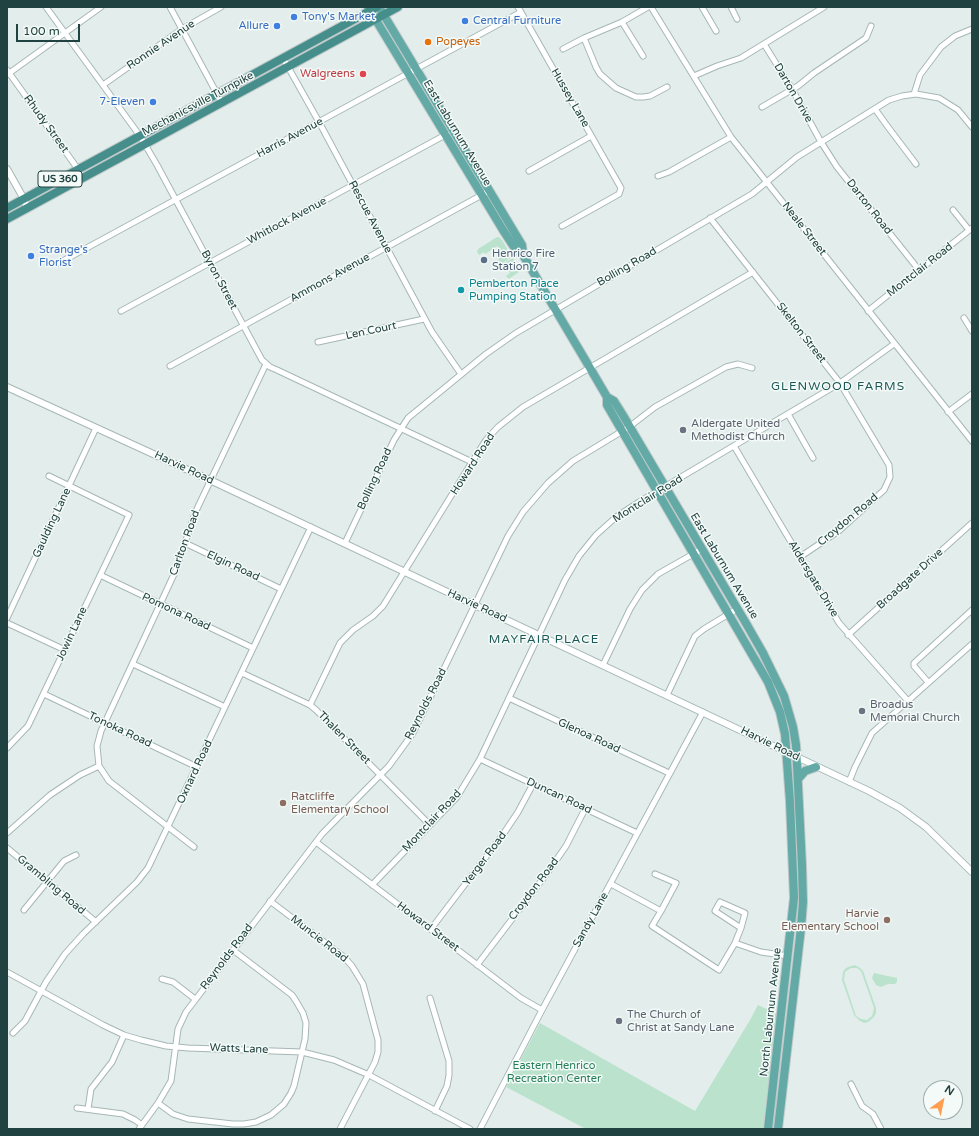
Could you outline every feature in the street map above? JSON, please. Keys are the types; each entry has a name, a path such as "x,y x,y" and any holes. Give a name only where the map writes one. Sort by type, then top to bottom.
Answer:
{"highway":[{"name":"Mechanicsville Turnpike","path":"7,219 398,7"},
{"name":"Mechanicsville Turnpike","path":"7,208 373,8"}],"main road":[{"name":"East Laburnum Avenue","path":"373,8 383,15 453,131 485,193"},
{"name":"East Laburnum Avenue","path":"373,8 375,20 445,136 522,245 523,255 607,397 614,401 626,429 661,490 694,553 761,670 775,700 785,734 787,753"},
{"name":"East Laburnum Avenue","path":"607,397 607,405 626,429"},
{"name":"East Laburnum Avenue","path":"661,490 702,549 763,653 780,687 793,727 797,758"},
{"name":"North Laburnum Avenue","path":"768,1129 794,898 787,753"},
{"name":"North Laburnum Avenue","path":"778,1129 803,902 797,758"},
{"path":"798,779 805,771 816,766"}],"street":[{"name":"Byron Street","path":"46,7 140,136 262,360 266,364"},
{"path":"8,73 101,7"},
{"path":"170,7 222,103"},
{"name":"Ronnie Avenue","path":"103,85 182,29 221,7"},
{"path":"562,49 652,7"},
{"name":"Neale Street","path":"652,7 731,137 972,441"},
{"path":"730,7 736,19"},
{"path":"694,76 741,58 824,7"},
{"path":"703,8 716,31"},
{"name":"Harris Avenue","path":"59,263 416,70 519,9"},
{"name":"Hussey Lane","path":"519,9 621,188 619,194 562,226"},
{"path":"622,22 642,56"},
{"path":"762,107 792,89 866,38 872,26"},
{"path":"914,94 920,75 941,47 955,36 972,28"},
{"path":"584,38 600,74 605,80 616,88 636,97 643,97 650,96 667,87"},
{"name":"Darton Drive","path":"764,44 792,89 821,142"},
{"name":"Rescue Avenue","path":"283,58 387,247 424,319 462,374"},
{"name":"Rhudy Street","path":"8,73 84,178"},
{"name":"Bolling Road","path":"345,543 400,428 410,416 499,344 555,309 752,194 797,157 896,97 914,94 930,96 943,100 958,110 972,127"},
{"path":"876,109 916,164"},
{"name":"Whitlock Avenue","path":"121,311 453,131"},
{"path":"529,171 591,136"},
{"path":"658,176 669,172 731,137"},
{"name":"Darton Road","path":"821,142 837,167 919,270"},
{"path":"7,169 24,199 27,208"},
{"name":"Ammons Avenue","path":"170,366 485,193"},
{"path":"953,210 971,229"},
{"name":"Skelton Street","path":"710,218 840,383 889,465 890,477"},
{"name":"Montclair Road","path":"868,311 971,229"},
{"name":"Howard Road","path":"310,705 340,643 353,630 379,612 486,440 498,427 523,407 753,272"},
{"path":"964,318 972,331"},
{"name":"Len Court","path":"318,342 424,319"},
{"name":"Montclair Road","path":"372,884 457,797 480,759 564,580 579,556 596,535 616,517 840,383 894,344"},
{"path":"266,364 472,462"},
{"name":"Carlton Road","path":"105,723 176,570 195,513 266,364"},
{"name":"Reynolds Road","path":"141,1127 171,1081 178,1029 186,1012 316,842 389,766 413,733 508,536 523,512 548,483 573,461 626,429 655,407 726,367 738,364 752,368"},
{"name":"Harvie Road","path":"7,387 345,543 883,798 910,815 926,828 972,872"},
{"path":"948,412 972,394"},
{"path":"788,414 813,458"},
{"name":"Gaulding Lane","path":"7,618 96,428"},
{"name":"Aldersgate Drive","path":"734,446 834,616 848,635 908,701"},
{"path":"49,476 69,486"},
{"name":"Croydon Road","path":"800,557 832,537 884,490 890,477"},
{"name":"Jowin Lane","path":"7,748 28,726 129,515 69,486"},
{"name":"Broadgate Drive","path":"848,635 972,523"},
{"name":"Oxnard Road","path":"14,1032 20,1028 25,1021 56,965 65,954 146,872 282,589 310,527"},
{"name":"Elgin Road","path":"185,543 282,589"},
{"path":"603,665 630,609 642,590 658,574 702,549"},
{"name":"Pomona Road","path":"100,576 253,648"},
{"path":"667,695 695,636 704,628 737,609"},
{"path":"928,682 914,666 914,662 972,610"},
{"path":"7,623 65,650"},
{"path":"849,782 854,767 872,733 972,644"},
{"path":"133,664 225,707"},
{"name":"Thalen Street","path":"242,673 310,705 430,825"},
{"name":"Tonoka Road","path":"44,694 197,767"},
{"name":"Glenoa Road","path":"509,698 669,773"},
{"name":"Sandy Lane","path":"480,1129 542,1010 703,712"},
{"path":"105,723 98,739 97,746 99,766 107,779 194,847"},
{"name":"Duncan Road","path":"480,759 637,833"},
{"path":"7,833 50,795 75,778 99,766"},
{"name":"Yerger Road","path":"431,930 504,833 518,812 533,784"},
{"name":"Croydon Road","path":"477,965 566,846 585,809"},
{"name":"Howard Street","path":"316,842 521,998 542,1010"},
{"name":"Grambling Road","path":"7,848 96,922"},
{"path":"24,910 64,861 76,855"},
{"path":"656,874 676,883 652,926 719,970 735,943 741,928 745,913 728,904 719,902 715,911 741,928"},
{"path":"611,884 661,911"},
{"name":"Muncie Road","path":"270,901 344,957 358,974 363,984 378,1040 377,1057 340,1129"},
{"path":"735,943 761,952 788,956"},
{"path":"158,1103 173,1114 188,1119 234,1124 252,1123 261,1120 277,1110 286,1101 291,1093 306,1034 306,1023 303,1013 296,1001 286,991 233,950"},
{"name":"Watts Lane","path":"7,972 124,1035 153,1044 176,1047 302,1052 334,1060 369,1075 470,1129"},
{"path":"162,979 174,982 195,999"},
{"path":"430,998 449,1061 447,1086 435,1111"},
{"path":"88,1109 92,1089 112,1062 124,1035"},
{"path":"851,1084 862,1106 873,1114 881,1129"},
{"path":"77,1108 123,1114 141,1127"}],"green space":[{"path":"497,237 502,240 512,257 498,266 497,264 500,262 498,259 503,255 497,246 485,254 484,252 479,255 477,252 478,249"},
{"path":"513,258 520,271 509,279 506,276 510,273 504,263"},
{"path":"855,965 863,971 876,1008 874,1017 868,1022 864,1023 860,1021 854,1015 842,980 843,972 848,967","holes":["851,968 857,968 861,971 874,1008 872,1016 867,1020 856,1016 844,980 845,972"]},
{"path":"874,973 897,978 897,982 895,984 888,984 881,987 876,985 872,978"},
{"name":"Eastern Henrico Recreation Center","path":"758,1005 777,1014 763,1129 586,1129 506,1087 540,1023 695,1111"}],"place":[{"name":"Tony's Market","path":"294,17"},
{"name":"Central Furniture","path":"465,21"},
{"name":"Allure","path":"277,26"},
{"name":"Popeyes","path":"428,42"},
{"name":"Walgreens","path":"363,74"},
{"name":"7-Eleven","path":"153,102"},
{"name":"Strange's Florist","path":"31,256"},
{"name":"Henrico Fire Station 7","path":"484,260"},
{"name":"Pemberton Place Pumping Station","path":"461,290"},
{"name":"Aldergate United Methodist Church","path":"683,430"},
{"name":"Broadus Memorial Church","path":"862,711"},
{"name":"Ratcliffe Elementary School","path":"283,803"},
{"name":"Harvie Elementary School","path":"887,920"},
{"name":"The Church of Christ at Sandy Lane","path":"619,1021"}],"district":[{"name":"GLENWOOD FARMS","path":"838,387"},
{"name":"MAYFAIR PLACE","path":"544,640"}]}
